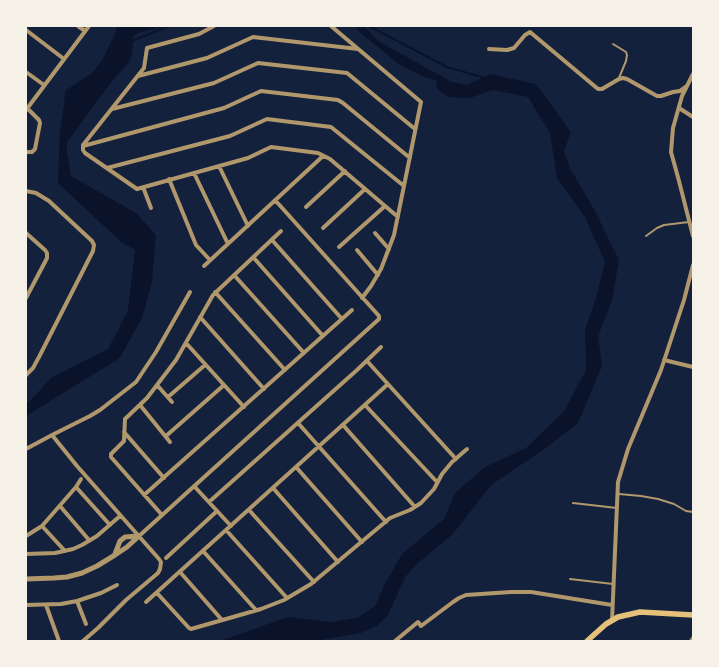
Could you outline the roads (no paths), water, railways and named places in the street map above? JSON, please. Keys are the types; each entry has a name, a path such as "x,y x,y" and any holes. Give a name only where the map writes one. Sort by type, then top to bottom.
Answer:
{"main road":[{"path":"587,641 606,624 618,617 640,612 693,616"}],"street":[{"path":"78,26 85,31"},
{"path":"26,152 32,152 35,149 40,123 39,120 27,109 89,26"},
{"path":"214,26 199,34 148,48 144,68 83,145 83,150 85,153 137,189 248,158 271,147 318,153 330,159 398,217"},
{"path":"331,26 421,102 394,235 378,275 362,298"},
{"path":"26,30 64,59"},
{"path":"489,49 507,50 514,48 525,35 530,32 543,41 598,89 602,89 623,78 657,96 680,91 687,86"},
{"path":"138,76 207,58 253,37 358,49"},
{"path":"112,109 214,83 258,63 347,73 415,129"},
{"path":"26,72 44,85"},
{"path":"693,74 682,96 673,128 671,152 680,181 693,236"},
{"path":"83,146 224,108 261,91 338,100 410,158"},
{"path":"679,108 693,117"},
{"path":"107,168 230,136 267,119 331,127 404,186"},
{"path":"204,266 323,156"},
{"path":"219,166 248,226"},
{"path":"306,207 345,171"},
{"path":"194,173 228,244"},
{"path":"169,179 196,244 210,260"},
{"path":"143,187 151,208"},
{"path":"323,228 365,189"},
{"path":"26,191 36,193 48,201 92,241 94,245 93,250 39,357 33,368 26,375"},
{"path":"26,579 67,577 82,573 97,566 127,547 378,321 379,316 275,200"},
{"path":"339,247 386,206"},
{"path":"162,515 111,457 111,454 124,441 125,419 147,398 176,360 213,295 281,231"},
{"path":"26,233 45,250 47,253 47,258 26,298"},
{"path":"375,233 389,249"},
{"path":"272,240 342,319"},
{"path":"357,250 378,275"},
{"path":"253,257 323,336"},
{"path":"612,621 618,482 628,449 664,360 692,274 693,265"},
{"path":"234,275 304,353"},
{"path":"26,450 95,413 136,382 156,352 190,292"},
{"path":"216,292 285,370"},
{"path":"144,496 352,310"},
{"path":"200,317 264,389"},
{"path":"186,343 244,407"},
{"path":"209,502 382,347"},
{"path":"367,360 456,459"},
{"path":"664,360 693,367"},
{"path":"168,397 206,364"},
{"path":"146,602 388,384"},
{"path":"157,385 172,402"},
{"path":"166,436 224,385"},
{"path":"140,405 170,442"},
{"path":"365,405 437,482"},
{"path":"298,423 386,522"},
{"path":"343,425 415,507"},
{"path":"124,432 164,478"},
{"path":"52,435 77,466 160,559 161,562 158,573 126,600 83,641"},
{"path":"156,593 191,629 256,610 287,598 314,582 390,518 422,503 434,489 442,474 467,449"},
{"path":"296,467 362,542"},
{"path":"26,536 42,526 81,480"},
{"path":"194,486 231,526"},
{"path":"76,487 110,525"},
{"path":"273,488 338,562"},
{"path":"60,506 89,540"},
{"path":"249,510 314,582"},
{"path":"166,558 217,511"},
{"path":"26,554 55,553 77,547 97,536 120,516"},
{"path":"42,526 65,551"},
{"path":"226,530 287,598"},
{"path":"115,555 120,541 125,537 139,536"},
{"path":"203,551 256,610"},
{"path":"180,572 222,620"},
{"path":"26,605 62,604 77,601 101,593 117,585"},
{"path":"396,641 418,622 421,626 453,602 466,595 531,592 612,605"},
{"path":"77,601 86,624"},
{"path":"46,605 59,641"}],"lane":[{"path":"613,44 626,52 627,55 619,79"},
{"path":"646,236 664,225 689,222"},
{"path":"617,494 658,499 674,504 686,511 693,512"},
{"path":"573,503 617,508"},
{"path":"570,579 613,584"}],"water":[{"path":"117,26 168,26 141,32 134,36 131,58 129,62 112,81 67,142 67,152 71,176 136,213 156,235 152,282 142,318 120,358 26,416 26,402 29,402 51,378 108,349 128,310 135,250 120,241 58,183 60,130 65,91 93,72 102,60 115,34"},
{"path":"354,26 364,26 378,41 452,82 467,85 490,74 536,84 571,132 564,151 570,168 595,211 619,260 612,301 598,336 602,366 578,423 546,448 491,485 453,534 418,563 405,577 388,615 378,625 361,633 315,641 220,641 288,617 331,622 357,618 375,606 385,584 402,554 444,519 455,493 485,467 526,448 564,411 586,370 585,330 596,298 605,262 585,217 557,178 550,133 528,97 493,90 470,98 448,97 436,88 437,81 424,77 400,65"}],"waterway":[{"path":"132,41 169,26"},
{"path":"369,26 447,67 485,78"}]}
